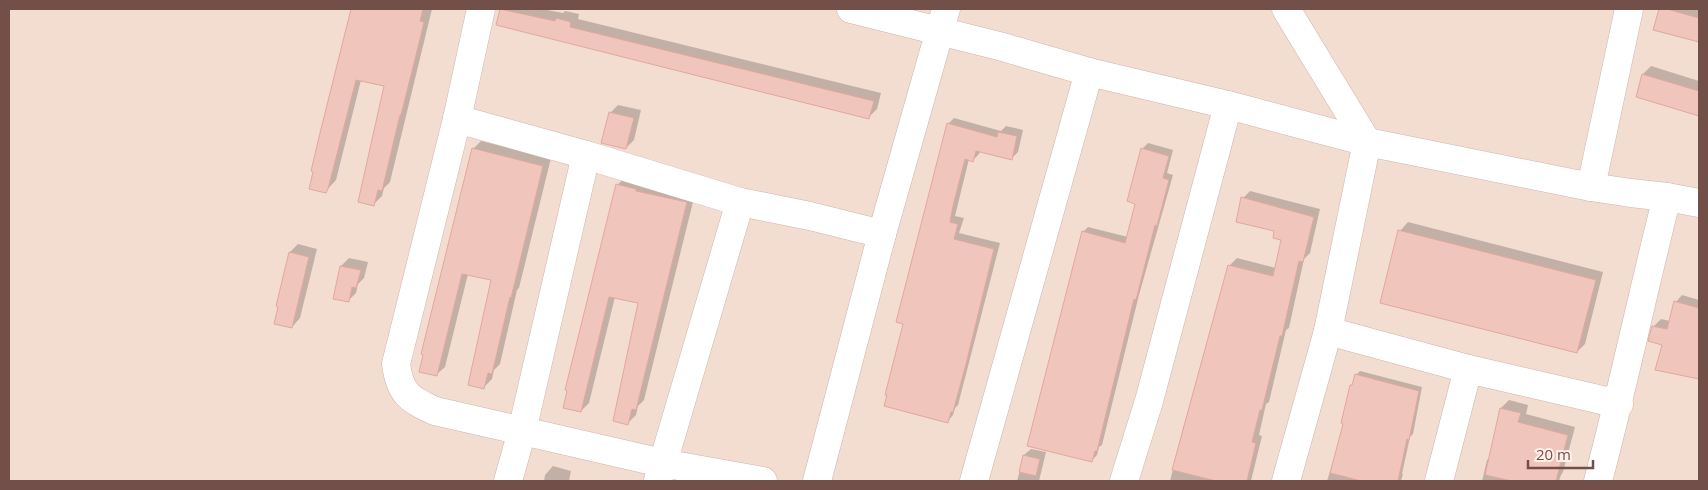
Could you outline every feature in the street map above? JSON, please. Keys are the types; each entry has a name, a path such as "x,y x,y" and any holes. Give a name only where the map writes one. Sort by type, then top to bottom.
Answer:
{"street":[{"path":"481,9 457,118 396,364 398,380 406,394 420,404 435,411 522,431 660,472 763,481"},
{"path":"852,9 943,20 999,46 1089,72 1228,105 1367,142 1591,187 1666,196 1699,203"},
{"path":"1286,9 1367,142 1328,332 1286,481"},
{"path":"1591,187 1629,9"},
{"path":"817,481 882,234 943,20"},
{"path":"974,481 1089,72"},
{"path":"1124,481 1149,401 1228,105"},
{"path":"457,118 740,202 810,216 882,234"},
{"path":"508,481 522,431 586,155"},
{"path":"1598,481 1619,404 1642,292 1666,196"},
{"path":"660,472 740,202"},
{"path":"1328,332 1468,369 1619,404"},
{"path":"1439,481 1468,369"}],"shaded area":[{"path":"9,9 1699,9 1699,481 9,481"}],"building":[{"path":"351,9 423,9 420,21 424,22 420,39 382,191 378,190 374,206 358,202 384,86 356,80 328,189 326,193 309,189 313,172 311,171"},
{"path":"500,9 555,21 556,18 571,22 570,27 874,101 869,119 496,25"},
{"path":"1659,9 1667,9 1699,18 1699,42 1653,30"},
{"path":"1642,74 1699,91 1699,116 1636,97"},
{"path":"609,112 634,118 626,149 601,143"},
{"path":"947,123 997,137 998,132 1017,136 1012,160 976,151 973,162 965,159 953,206 950,222 958,224 954,239 994,249 966,364 953,412 951,412 948,423 884,406 887,395 885,395 903,324 896,322"},
{"path":"472,148 543,166 492,374 488,373 484,389 468,385 491,280 462,274 437,376 419,372 423,355 421,354"},
{"path":"1141,148 1169,156 1163,178 1169,180 1157,226 1155,225 1136,300 1134,299 1097,451 1095,451 1092,462 1027,446 1082,231 1125,243 1135,204 1127,201"},
{"path":"616,184 636,189 636,191 687,202 636,410 632,409 628,425 613,421 638,303 609,297 581,412 563,408 567,391 565,390"},
{"path":"1241,197 1314,217 1303,262 1299,261 1282,336 1280,336 1262,410 1260,410 1252,442 1256,443 1247,481 1216,481 1172,470 1228,265 1273,276 1281,240 1273,238 1274,231 1236,222"},
{"path":"1398,230 1596,280 1577,353 1380,303"},
{"path":"289,252 309,257 292,328 274,324 278,307 276,306"},
{"path":"340,266 361,270 356,288 352,287 349,302 333,299"},
{"path":"1674,301 1699,308 1699,379 1655,370 1662,345 1648,341 1652,326 1667,329"},
{"path":"1355,374 1419,391 1398,481 1361,481 1330,473 1343,424 1341,423 1350,385 1352,385"},
{"path":"1500,408 1521,413 1518,422 1568,435 1556,481 1512,481 1485,475"},
{"path":"1023,455 1040,459 1036,476 1019,472"}]}
